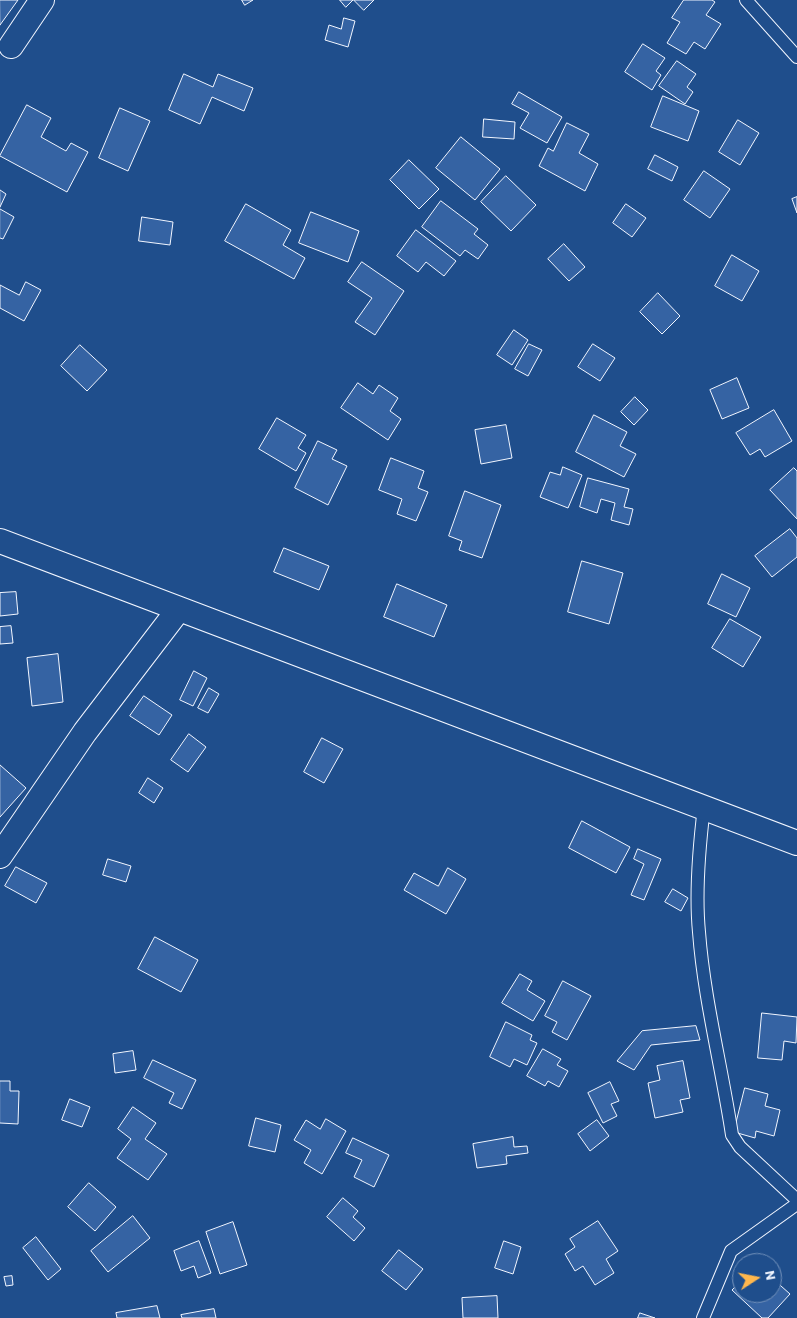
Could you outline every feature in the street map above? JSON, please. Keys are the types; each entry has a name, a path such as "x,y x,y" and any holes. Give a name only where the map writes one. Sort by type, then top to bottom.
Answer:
{"street":[{"path":"12,46 42,0"},
{"path":"0,541 797,843"},
{"path":"0,856 85,732 179,609"}],"lane":[{"path":"746,0 797,57"},
{"path":"703,1318 731,1251 797,1202 740,1147 732,1135 707,991 699,931 699,846 704,807"}],"building":[{"path":"0,0 18,0 0,25"},
{"path":"242,0 253,0 245,5"},
{"path":"340,0 353,0 346,7"},
{"path":"354,0 374,0 364,10"},
{"path":"684,0 712,0 715,2 706,15 721,24 705,49 694,42 686,54 667,43 680,22 672,18"},
{"path":"344,18 355,21 348,47 325,40 329,25 341,29"},
{"path":"643,44 665,58 656,71 661,75 652,90 625,72"},
{"path":"677,61 696,74 687,87 693,92 685,104 659,86"},
{"path":"184,74 213,87 218,74 253,88 244,111 212,97 200,124 169,110"},
{"path":"519,92 562,117 547,143 520,128 529,113 512,104"},
{"path":"663,96 699,111 688,141 651,127"},
{"path":"27,105 51,118 41,137 66,151 71,143 88,152 67,192 0,156"},
{"path":"120,108 150,121 128,171 99,158"},
{"path":"484,119 515,122 514,139 483,137"},
{"path":"738,120 759,133 740,165 719,152"},
{"path":"567,123 589,134 579,153 598,164 585,191 539,166 548,148 553,151"},
{"path":"461,137 500,169 475,200 436,168"},
{"path":"655,155 678,167 672,181 648,169"},
{"path":"409,160 439,189 419,209 390,180"},
{"path":"704,171 730,189 710,218 684,200"},
{"path":"506,176 536,205 511,231 481,202"},
{"path":"0,190 6,194 0,207"},
{"path":"797,197 797,213 792,199"},
{"path":"441,201 478,229 474,234 488,245 478,259 465,250 460,256 422,227"},
{"path":"246,204 291,230 283,245 305,258 294,279 225,241"},
{"path":"626,204 646,218 632,237 613,223"},
{"path":"0,209 14,217 3,239 0,238"},
{"path":"311,212 359,231 348,262 299,243"},
{"path":"142,217 173,222 170,245 139,241"},
{"path":"416,230 456,261 444,276 426,262 418,272 397,256"},
{"path":"564,244 585,267 569,281 548,259"},
{"path":"732,255 759,271 742,301 715,286"},
{"path":"362,262 404,291 375,335 355,322 372,298 348,282"},
{"path":"26,282 41,290 24,321 0,308 0,285 19,295"},
{"path":"658,293 680,316 662,334 640,312"},
{"path":"514,330 528,340 512,365 497,355"},
{"path":"529,344 542,350 528,376 515,369"},
{"path":"593,344 615,358 600,381 578,367"},
{"path":"80,345 107,370 87,391 61,366"},
{"path":"737,378 749,408 722,419 710,390"},
{"path":"358,383 373,394 379,385 398,398 390,411 401,419 388,440 341,408"},
{"path":"635,397 648,410 634,425 621,412"},
{"path":"774,410 792,441 765,457 760,449 750,455 736,433"},
{"path":"594,415 627,432 620,446 636,454 624,477 576,452"},
{"path":"277,418 306,435 298,448 306,453 296,471 259,449"},
{"path":"506,425 512,458 481,464 475,430"},
{"path":"318,441 337,450 332,459 347,466 328,505 295,488"},
{"path":"391,458 424,471 418,488 428,492 416,521 397,514 402,499 379,490"},
{"path":"563,467 582,475 568,508 540,497 550,472 560,475"},
{"path":"794,468 797,471 797,519 770,490"},
{"path":"588,478 629,489 624,507 633,509 629,525 611,520 615,503 601,499 597,513 580,507"},
{"path":"465,491 501,505 482,558 459,550 462,541 449,536"},
{"path":"790,529 797,538 797,557 772,577 755,556"},
{"path":"284,548 329,566 319,590 274,572"},
{"path":"582,561 623,573 609,624 568,612"},
{"path":"722,574 750,588 736,617 708,604"},
{"path":"397,584 447,605 434,637 384,617"},
{"path":"16,592 18,614 0,616 0,593"},
{"path":"730,619 761,637 743,667 712,648"},
{"path":"11,626 13,643 0,644 0,627"},
{"path":"58,654 63,702 32,706 27,658"},
{"path":"194,671 207,678 193,706 180,700"},
{"path":"209,688 219,694 208,713 198,708"},
{"path":"144,696 172,715 159,735 130,716"},
{"path":"189,734 206,747 188,772 171,760"},
{"path":"322,738 343,749 324,783 304,772"},
{"path":"0,765 26,788 0,817"},
{"path":"148,778 163,788 154,803 139,793"},
{"path":"582,821 630,847 616,873 569,848"},
{"path":"638,849 661,859 644,900 631,895 644,864 634,859"},
{"path":"108,859 131,866 126,882 103,875"},
{"path":"16,867 47,883 36,903 5,886"},
{"path":"448,868 466,879 446,914 404,890 414,873 438,886"},
{"path":"673,889 688,898 681,911 665,902"},
{"path":"155,937 198,960 181,992 138,969"},
{"path":"520,974 532,981 527,990 545,1001 533,1021 502,1003"},
{"path":"563,981 591,996 567,1040 552,1032 557,1022 545,1016"},
{"path":"762,1013 797,1017 796,1043 784,1041 782,1060 758,1058"},
{"path":"506,1022 532,1035 530,1040 537,1043 527,1065 514,1059 510,1067 490,1057"},
{"path":"696,1026 700,1040 651,1045 634,1070 617,1061 642,1031"},
{"path":"543,1049 561,1059 557,1065 568,1071 559,1087 548,1081 545,1086 527,1076"},
{"path":"133,1051 136,1070 115,1073 113,1054"},
{"path":"153,1060 196,1080 182,1109 169,1103 174,1093 144,1078"},
{"path":"683,1061 690,1098 680,1100 683,1112 655,1118 648,1083 660,1080 657,1066"},
{"path":"0,1081 10,1081 10,1091 19,1091 18,1124 0,1123"},
{"path":"610,1082 619,1101 611,1104 617,1116 603,1123 588,1093"},
{"path":"745,1088 768,1094 765,1106 780,1110 774,1136 756,1131 755,1138 734,1132"},
{"path":"70,1099 90,1107 82,1127 62,1120"},
{"path":"133,1107 156,1123 145,1139 167,1154 148,1180 117,1158 131,1139 118,1129"},
{"path":"256,1118 281,1125 275,1152 249,1146"},
{"path":"326,1119 346,1131 322,1174 304,1163 311,1150 294,1140 306,1120 320,1129"},
{"path":"597,1120 609,1136 590,1151 578,1134"},
{"path":"513,1137 514,1147 527,1146 528,1153 506,1156 507,1164 477,1168 473,1144"},
{"path":"353,1138 389,1155 374,1187 354,1177 362,1160 346,1153"},
{"path":"89,1183 116,1207 95,1231 68,1207"},
{"path":"343,1198 358,1211 353,1217 365,1228 354,1241 327,1217"},
{"path":"133,1216 150,1238 108,1272 91,1251"},
{"path":"598,1221 618,1251 606,1259 614,1273 595,1285 583,1266 575,1271 565,1254 575,1247 570,1239"},
{"path":"233,1222 247,1265 220,1274 206,1232"},
{"path":"36,1237 61,1269 48,1280 23,1248"},
{"path":"199,1241 211,1273 198,1278 194,1266 181,1271 174,1251"},
{"path":"504,1241 521,1247 513,1274 495,1268"},
{"path":"399,1250 423,1269 406,1290 382,1271"},
{"path":"12,1276 13,1285 6,1286 4,1277"},
{"path":"782,1287 790,1294 782,1303"},
{"path":"497,1296 498,1318 463,1318 462,1298"},
{"path":"746,1303 782,1303 768,1318 762,1318"},
{"path":"157,1306 160,1318 117,1318 116,1313"},
{"path":"214,1309 216,1318 182,1318 181,1315"},
{"path":"640,1313 655,1318 638,1318"}]}
